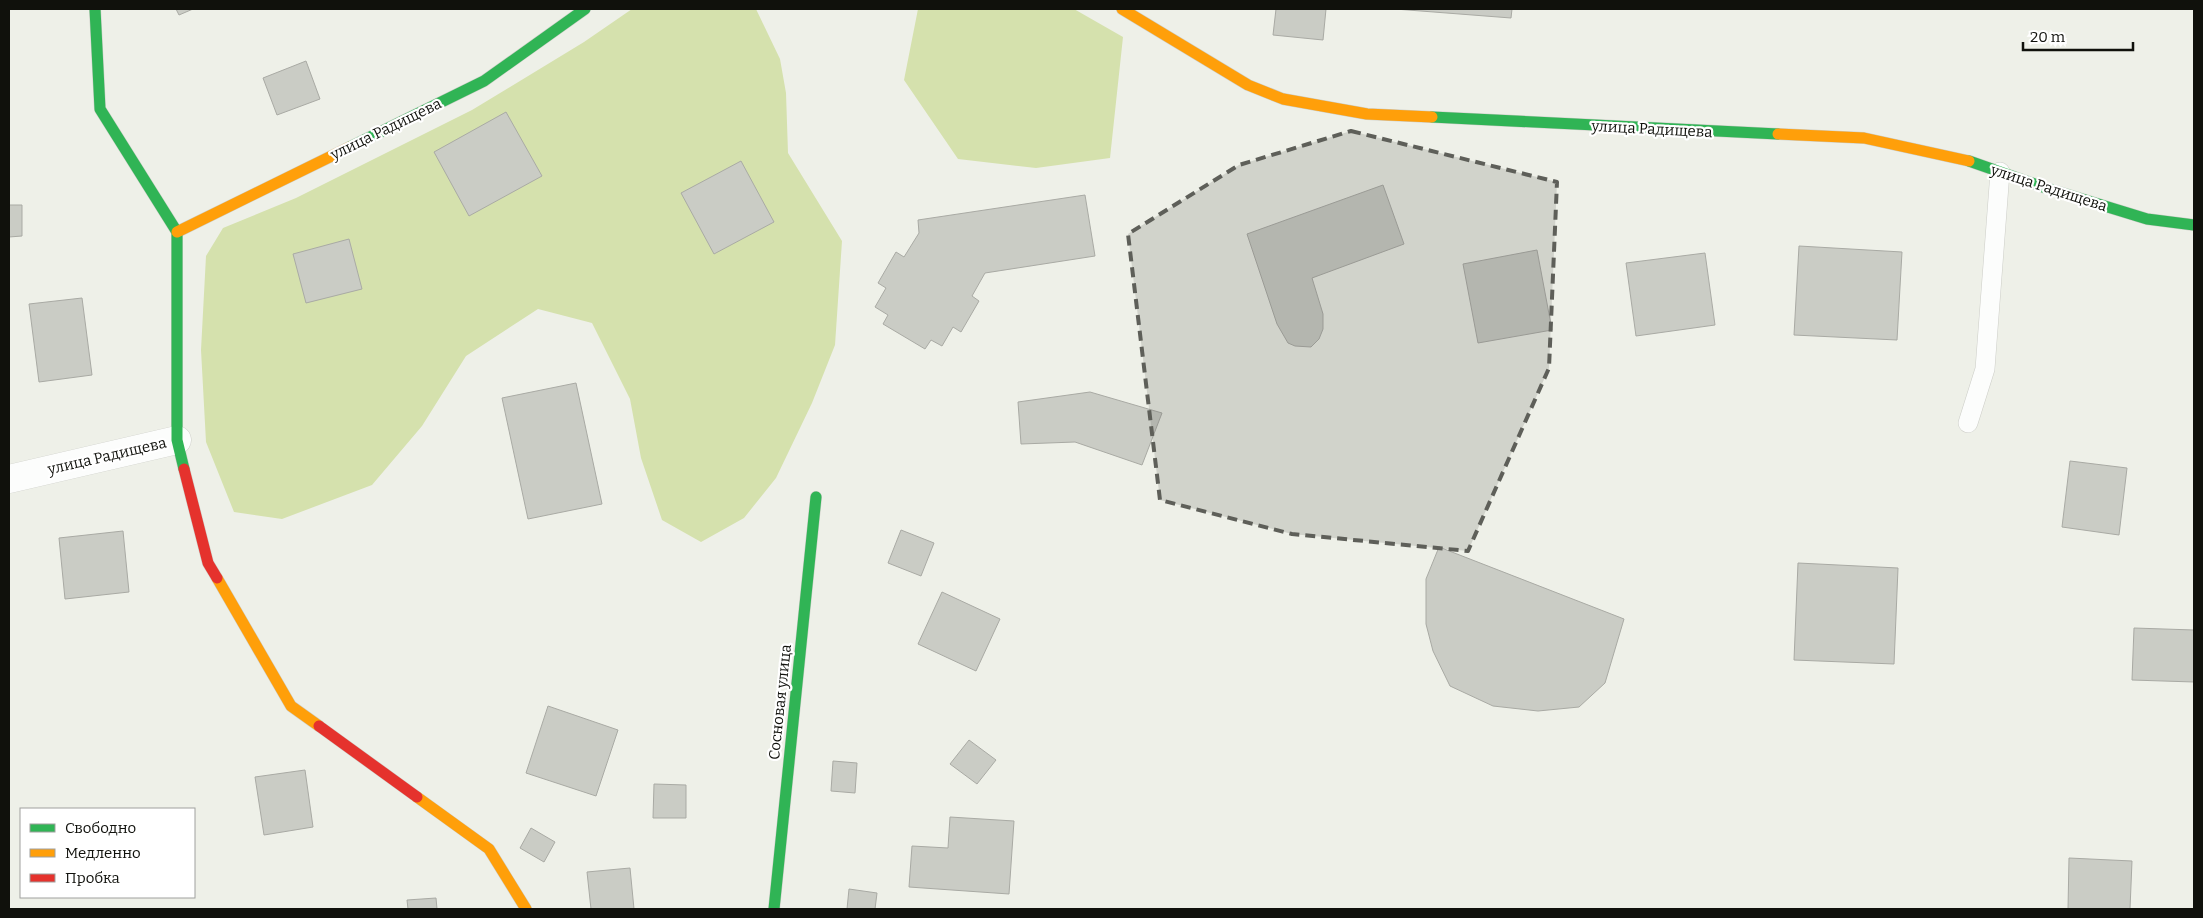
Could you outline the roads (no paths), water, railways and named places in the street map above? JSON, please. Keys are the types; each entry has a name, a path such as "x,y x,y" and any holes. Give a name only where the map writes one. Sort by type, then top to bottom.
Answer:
{"street":[{"path":"95,9 100,109 177,232"},
{"name":"улица Радищева","path":"9,479 178,440 177,232 484,82 585,9"},
{"name":"улица Радищева","path":"1122,9 1248,85 1283,99 1367,114 1864,138 1960,158 2147,218 2194,225"},
{"path":"178,440 208,563 292,706 489,849 526,909"},
{"name":"Сосновая улица","path":"774,909 816,497"}],"lane":[{"path":"1968,423 1985,369 2000,172"}]}
